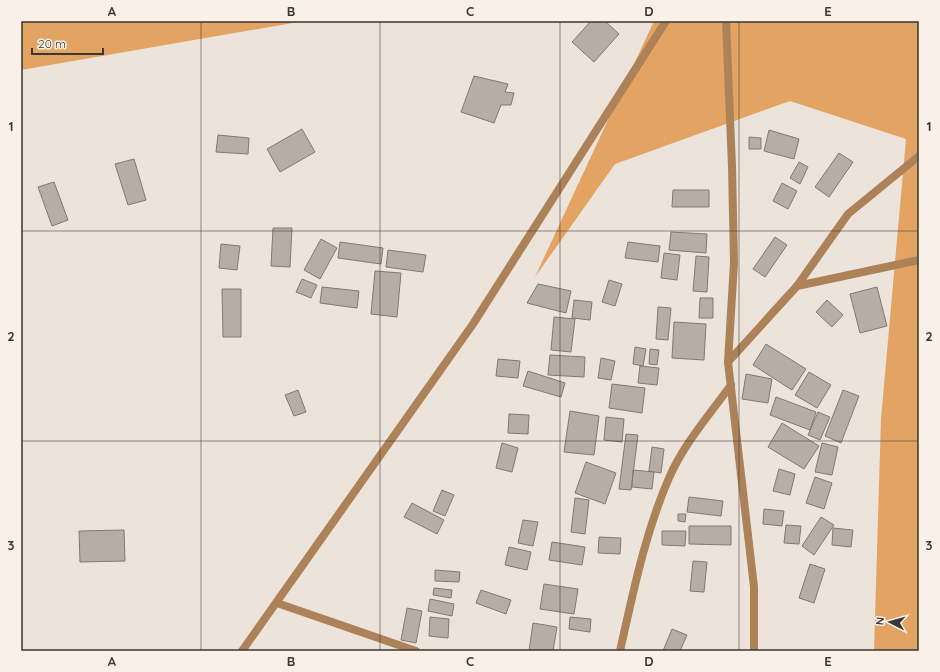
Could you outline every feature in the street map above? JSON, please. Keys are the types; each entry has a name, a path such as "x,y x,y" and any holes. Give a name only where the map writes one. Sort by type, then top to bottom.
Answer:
{"street":[{"path":"242,651 473,324 666,21"},
{"path":"726,21 732,166 734,263 728,362 754,587 754,651"},
{"path":"728,362 796,286 848,214 919,156"},
{"path":"796,286 919,260"},
{"path":"620,651 638,574 655,515 669,478 688,444 731,385"},
{"path":"277,603 416,651"}],"shaded area":[{"path":"21,21 304,21 21,70"},
{"path":"654,21 919,21 919,651 874,651 881,419 906,139 790,101 615,164 535,277"}],"building":[{"path":"591,21 605,21 619,34 594,62 572,42"},
{"path":"474,76 508,84 505,92 514,93 511,105 501,105 494,123 461,112"},
{"path":"302,129 315,152 280,172 267,149"},
{"path":"769,130 799,139 794,159 764,151"},
{"path":"218,135 249,138 248,154 216,152"},
{"path":"749,137 761,138 761,149 749,149"},
{"path":"839,153 853,162 829,197 815,187"},
{"path":"134,159 146,200 128,205 115,164"},
{"path":"799,162 808,167 800,184 790,178"},
{"path":"54,182 68,220 52,226 38,187"},
{"path":"782,183 797,191 788,209 773,201"},
{"path":"673,190 709,190 709,207 672,207"},
{"path":"273,228 292,228 290,267 271,266"},
{"path":"671,232 707,234 706,253 669,250"},
{"path":"775,237 787,245 765,277 753,269"},
{"path":"321,239 337,248 320,279 304,270"},
{"path":"340,242 383,248 381,264 338,258"},
{"path":"628,242 660,246 658,262 625,258"},
{"path":"221,244 240,246 237,270 219,268"},
{"path":"388,250 426,255 423,272 386,267"},
{"path":"664,253 680,255 677,280 661,278"},
{"path":"696,256 709,257 707,292 693,291"},
{"path":"375,271 401,273 397,317 371,314"},
{"path":"302,279 317,285 311,298 296,292"},
{"path":"609,280 622,284 615,306 602,302"},
{"path":"538,284 571,291 566,313 527,303"},
{"path":"322,287 359,291 357,308 320,303"},
{"path":"877,287 887,326 860,333 850,294"},
{"path":"222,289 241,289 241,337 223,337"},
{"path":"700,298 713,298 713,318 699,318"},
{"path":"574,300 592,302 590,320 572,318"},
{"path":"827,300 843,315 832,327 816,312"},
{"path":"658,307 671,308 668,340 656,339"},
{"path":"554,317 575,319 571,352 551,350"},
{"path":"674,322 706,324 704,360 672,358"},
{"path":"766,344 806,369 792,390 753,365"},
{"path":"635,347 646,349 643,366 633,364"},
{"path":"650,349 659,350 657,365 649,364"},
{"path":"550,355 585,357 584,377 548,375"},
{"path":"601,358 615,361 611,380 598,378"},
{"path":"498,359 520,361 518,378 496,376"},
{"path":"640,366 659,368 657,385 638,383"},
{"path":"528,371 565,383 561,397 523,386"},
{"path":"809,372 831,385 817,408 795,395"},
{"path":"746,374 772,379 768,403 742,399"},
{"path":"612,384 645,388 642,413 609,408"},
{"path":"298,390 306,412 294,416 285,395"},
{"path":"843,390 859,396 841,443 825,436"},
{"path":"776,397 816,412 810,430 770,415"},
{"path":"570,411 599,416 594,455 564,452"},
{"path":"818,412 830,417 820,440 808,435"},
{"path":"509,414 529,415 528,434 508,433"},
{"path":"606,417 624,419 622,442 604,440"},
{"path":"782,423 819,446 804,469 768,447"},
{"path":"626,434 638,435 631,490 619,489"},
{"path":"502,443 518,448 512,472 496,468"},
{"path":"822,443 838,447 832,475 815,472"},
{"path":"652,447 664,449 661,473 649,471"},
{"path":"586,462 616,473 605,504 575,493"},
{"path":"779,469 795,474 790,495 773,491"},
{"path":"633,470 654,472 652,489 632,487"},
{"path":"815,477 832,483 824,509 806,503"},
{"path":"442,490 454,495 445,516 433,511"},
{"path":"689,497 723,501 721,516 687,512"},
{"path":"575,498 589,500 585,534 571,532"},
{"path":"412,503 444,520 437,534 404,517"},
{"path":"764,509 784,511 782,526 763,524"},
{"path":"678,514 686,514 685,522 678,521"},
{"path":"821,517 834,525 814,555 802,546"},
{"path":"523,520 538,522 533,546 518,543"},
{"path":"786,525 801,526 799,544 784,543"},
{"path":"689,526 731,526 731,545 689,544"},
{"path":"833,528 853,530 851,547 832,545"},
{"path":"124,530 125,561 80,562 79,531"},
{"path":"662,531 686,531 685,546 662,545"},
{"path":"599,537 621,538 620,554 598,553"},
{"path":"552,542 585,547 582,565 549,560"},
{"path":"509,547 531,552 527,570 505,565"},
{"path":"693,561 707,562 704,592 690,591"},
{"path":"810,564 825,569 814,603 799,598"},
{"path":"435,570 460,572 459,582 435,581"},
{"path":"544,584 578,589 574,614 540,609"},
{"path":"434,588 452,590 451,598 433,595"},
{"path":"481,590 511,600 506,614 476,603"},
{"path":"430,599 454,604 452,616 428,611"},
{"path":"407,608 422,611 416,643 401,640"},
{"path":"430,617 449,619 448,638 429,636"},
{"path":"570,617 591,619 590,632 569,629"},
{"path":"533,623 557,627 553,651 529,651"},
{"path":"672,629 687,635 680,651 663,651"}]}
